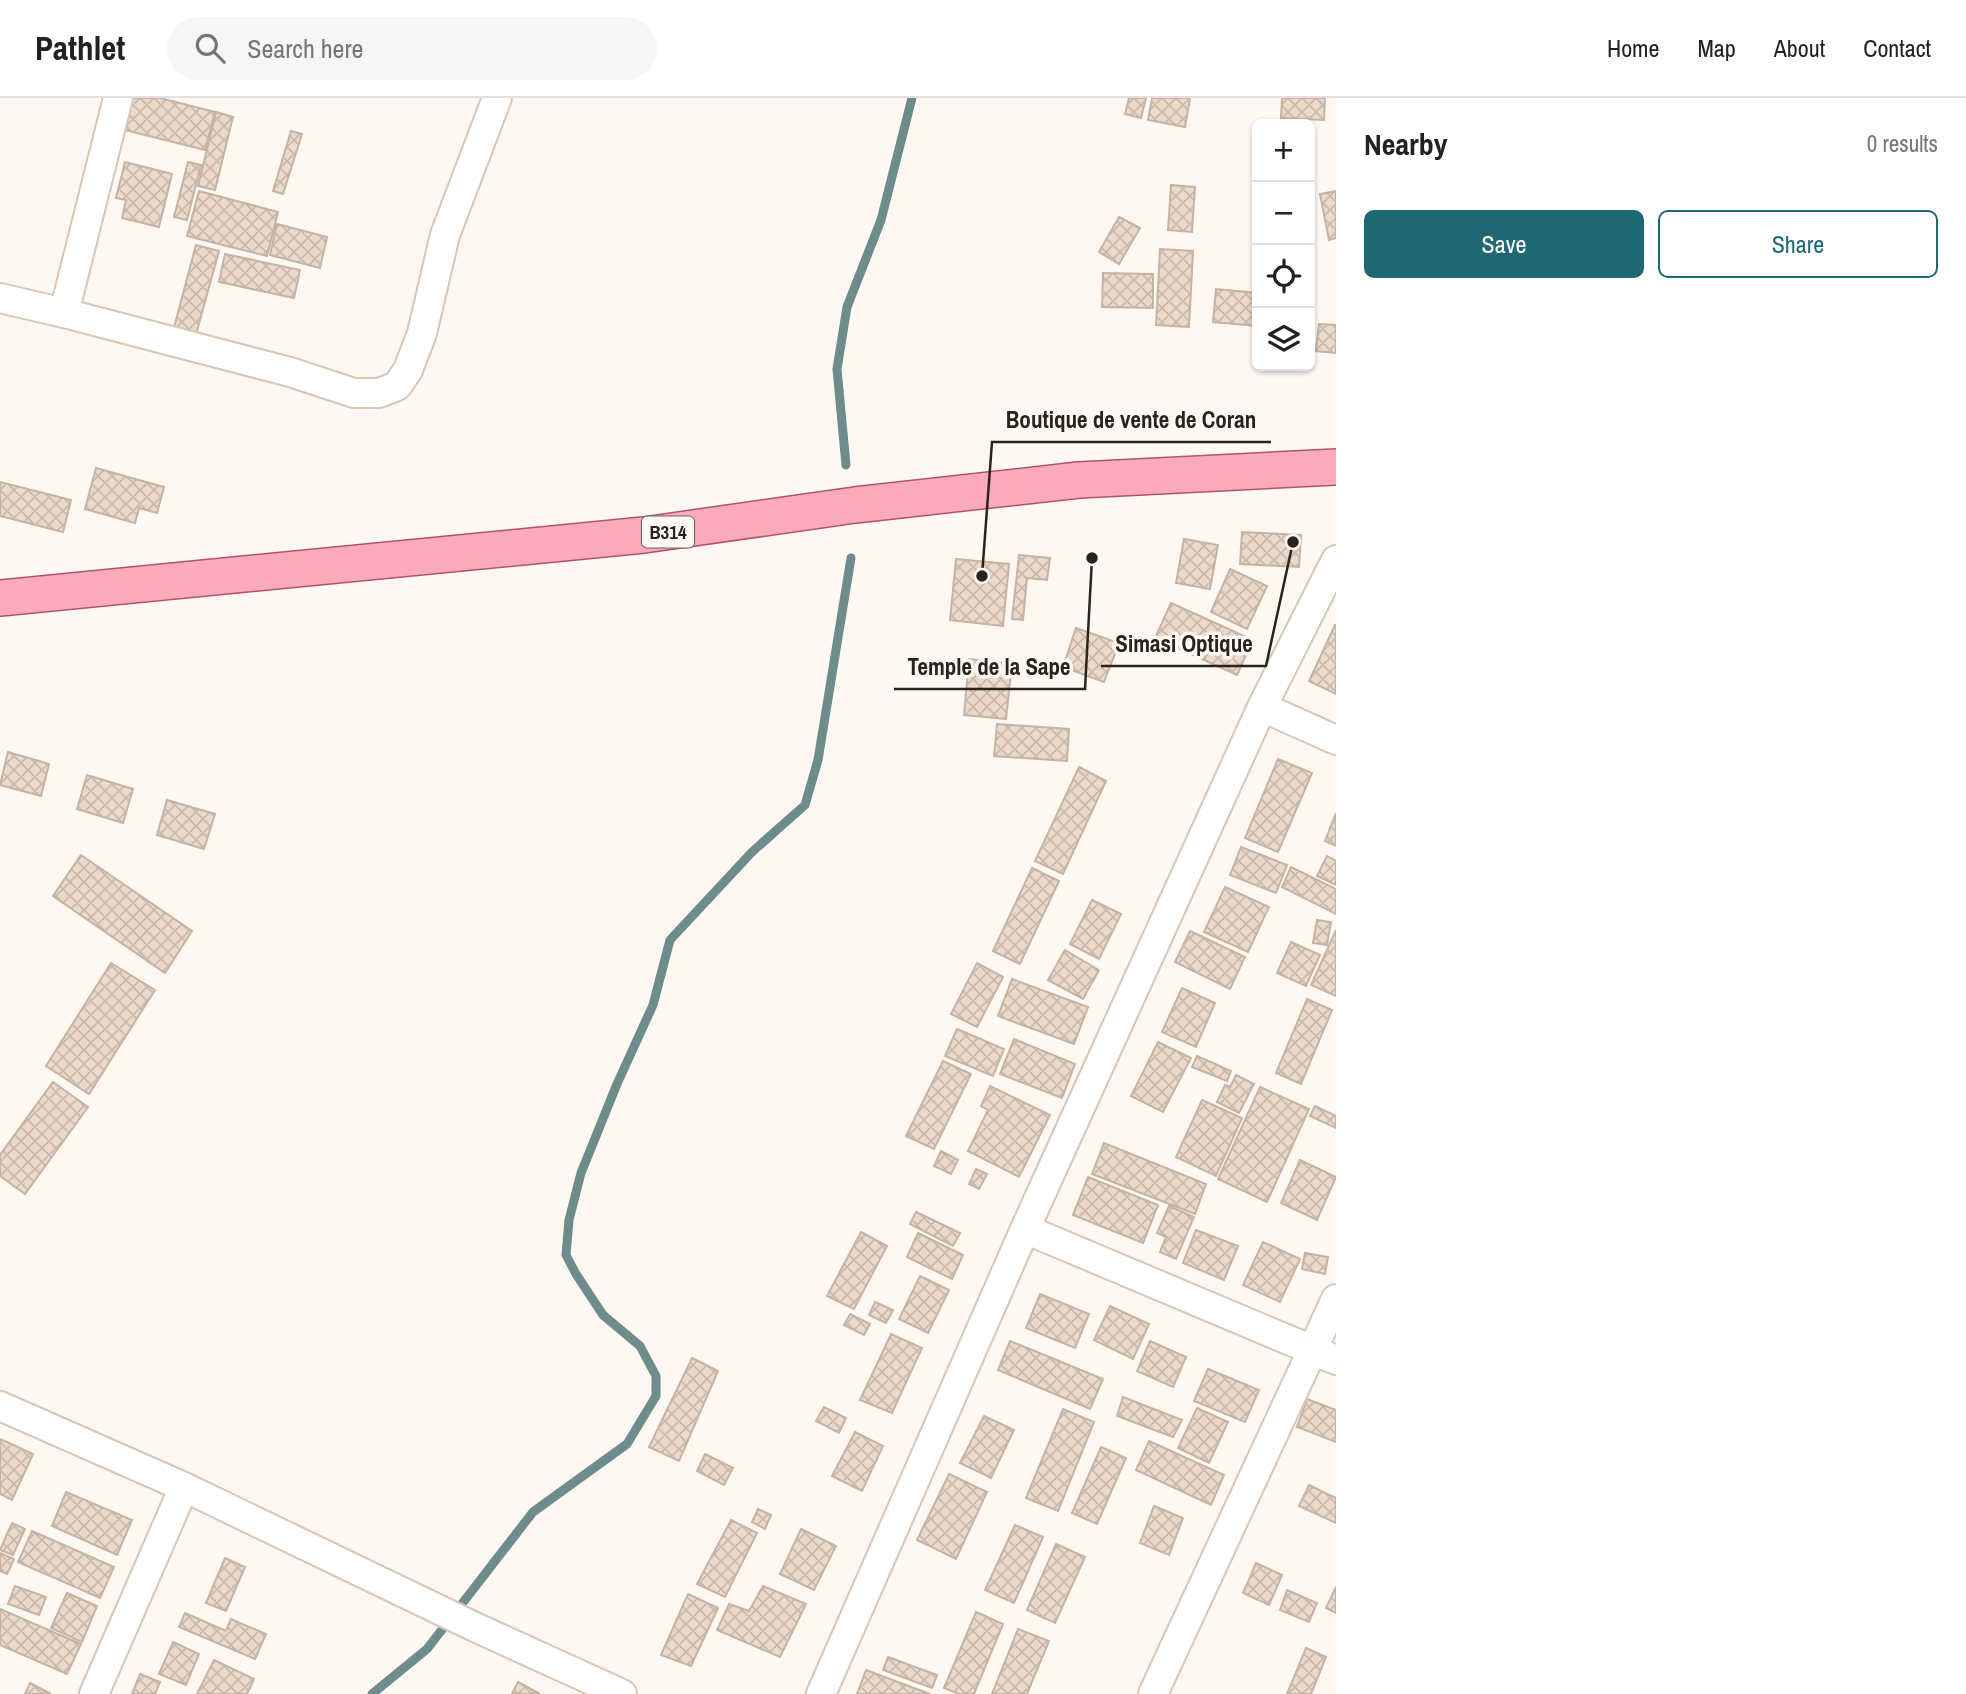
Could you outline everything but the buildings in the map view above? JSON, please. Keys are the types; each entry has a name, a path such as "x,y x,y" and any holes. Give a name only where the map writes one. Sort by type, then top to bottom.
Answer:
{"main road":[{"name":"B314","path":"0,598 644,535 855,505 1079,480 1336,467"}],"street":[{"path":"64,313 118,98"},
{"path":"0,298 290,372 354,393 379,393 397,386 408,370 422,333 445,235 497,98"},
{"path":"821,1694 1025,1229 1262,707 1336,560"},
{"path":"1262,707 1336,740"},
{"path":"1025,1229 1324,1354"},
{"path":"1153,1694 1324,1354 1336,1299"},
{"path":"0,1406 184,1486 477,1628 622,1694"},
{"path":"94,1694 184,1486"}],"waterway":[{"path":"846,465 837,369 847,307 881,220 912,98"},
{"path":"372,1694 427,1649 533,1512 627,1444 656,1396 656,1376 640,1346 603,1315 566,1255 569,1220 581,1173 653,1005 670,940 752,852 805,805 818,760 851,558"}],"place":[{"name":"Simasi Optique","path":"1293,542"},
{"name":"Temple de la Sape","path":"1092,558"},
{"name":"Boutique de vente de Coran","path":"982,576"}]}
